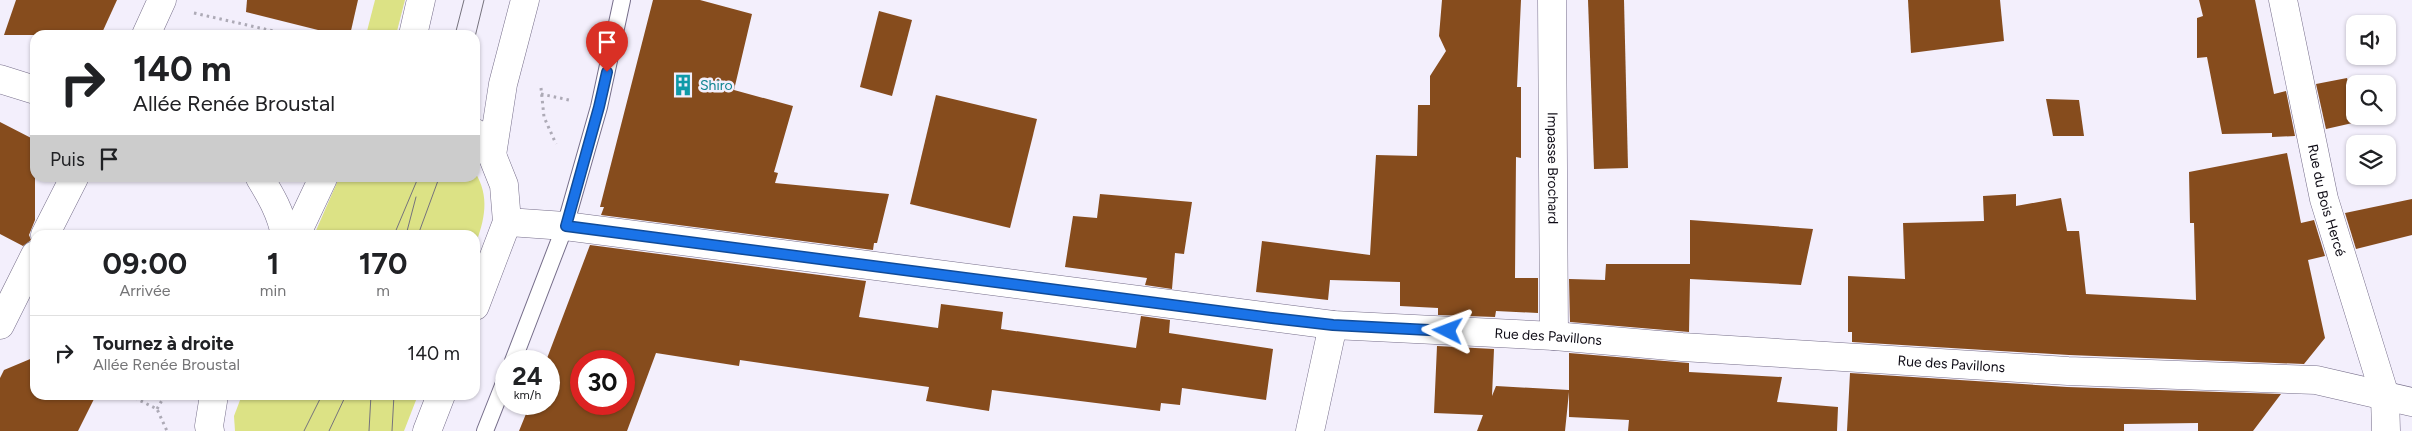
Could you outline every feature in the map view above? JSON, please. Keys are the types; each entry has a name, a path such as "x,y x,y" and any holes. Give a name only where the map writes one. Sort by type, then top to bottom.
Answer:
{"street":[{"path":"415,30 421,0"},
{"path":"492,155 503,84 525,0"},
{"name":"Impasse Brochard","path":"1552,0 1554,336"},
{"name":"Rue du Bois Hercé","path":"2283,0 2324,200 2385,396 2386,431"},
{"path":"148,30 161,2"},
{"path":"0,79 30,88"},
{"path":"480,139 492,155 504,185 507,222 480,293"},
{"path":"48,230 72,182"},
{"path":"263,182 274,199 283,230"},
{"path":"298,230 321,182"},
{"name":"Rue des Pavillons","path":"507,222 566,226 1333,325 1554,336 1682,347 2058,370 2316,380 2412,402"},
{"path":"0,325 30,265"},
{"path":"1310,431 1333,325"},
{"path":"210,431 209,426 213,400"},
{"path":"428,431 439,400"}],"lane":[{"path":"517,350 566,226 599,107 622,0"},
{"path":"485,431 495,406"}],"path":[{"path":"161,2 271,30"},
{"path":"540,83 544,117 568,174 579,177"},
{"path":"139,400 157,409 167,431"},
{"path":"157,409 162,400"}],"green space":[{"path":"375,0 405,0 397,30 367,30"},
{"path":"480,181 483,190 484,208 480,230 316,230 337,182"},
{"path":"240,400 416,400 404,431 235,431 234,416"}],"building":[{"path":"16,0 117,0 103,30 30,30 30,35 4,35"},
{"path":"247,0 358,0 351,30 318,30 246,12"},
{"name":"Shiro","path":"653,0 700,0 752,14 734,90 793,106 774,172 778,173 775,183 889,194 877,243 874,243 873,250 601,215 604,207 600,207"},
{"path":"1442,0 1521,0 1517,87 1521,87 1521,158 1516,157 1515,278 1538,278 1538,313 1496,311 1495,317 1438,315 1438,308 1400,306 1400,282 1330,280 1328,300 1256,292 1262,241 1370,255 1376,155 1417,156 1418,105 1430,105 1430,76 1446,51 1439,36"},
{"path":"1588,0 1624,0 1628,168 1594,169"},
{"path":"1908,0 2000,0 2004,41 1911,53"},
{"path":"2199,0 2255,0 2274,94 2286,91 2295,136 2272,137 2272,133 2222,134 2207,57 2197,58 2197,18 2203,16"},
{"path":"879,11 912,20 892,96 860,87"},
{"path":"2346,78 2346,124 2326,129 2316,84"},
{"path":"936,95 1037,119 1010,228 910,204"},
{"path":"2046,99 2079,100 2084,136 2053,136"},
{"path":"0,122 30,137 30,182 35,182 35,220 30,230 30,241 23,246 0,234"},
{"path":"2287,153 2301,223 2314,220 2325,256 2308,260 2325,338 2304,364 2069,355 1852,342 1852,332 1848,332 1848,276 1905,279 1903,223 1984,221 1983,196 2016,194 2016,206 2061,198 2067,231 2079,231 2086,294 2196,300 2194,223 2190,223 2189,172"},
{"path":"1100,194 1192,202 1184,254 1175,253 1172,289 1145,285 1147,278 1065,267 1073,216 1097,218"},
{"path":"2412,199 2412,235 2356,249 2345,213"},
{"path":"1690,220 1813,229 1801,285 1690,279 1689,332 1570,322 1569,279 1605,280 1606,264 1690,264"},
{"path":"590,245 866,281 859,317 938,328 941,304 1003,312 1001,329 1136,348 1141,316 1170,320 1169,333 1273,349 1266,400 1182,388 1180,405 1161,403 1160,411 992,390 989,411 926,401 929,387 740,360 739,366 656,353 635,409 635,350 570,350 570,415 633,415 627,431 519,431 526,415 560,415 560,350 550,350"},
{"path":"1437,346 1494,349 1492,396 1496,386 1569,390 1569,353 1689,363 1689,372 1782,377 1777,402 1838,407 1837,431 1628,431 1629,420 1569,417 1569,392 1565,431 1477,431 1483,415 1434,413"},
{"path":"30,359 30,400 94,400 78,431 0,431 0,378 4,370"},
{"path":"1850,373 2067,387 2281,394 2253,431 2198,431 2198,423 2124,424 2124,431 1847,431"}],"tram line":[{"path":"456,30 464,0"},
{"path":"477,30 484,0"},
{"path":"396,230 416,182"},
{"path":"420,230 438,182"},
{"path":"407,230 416,197"},
{"path":"304,431 320,400"},
{"path":"329,431 344,400"},
{"path":"369,431 371,400"},
{"path":"392,431 394,400"}],"place":[{"name":"Shiro","path":"683,85"}],"route":[{"path":"607,72 566,226 1296,321 1333,325 1448,331"}]}
